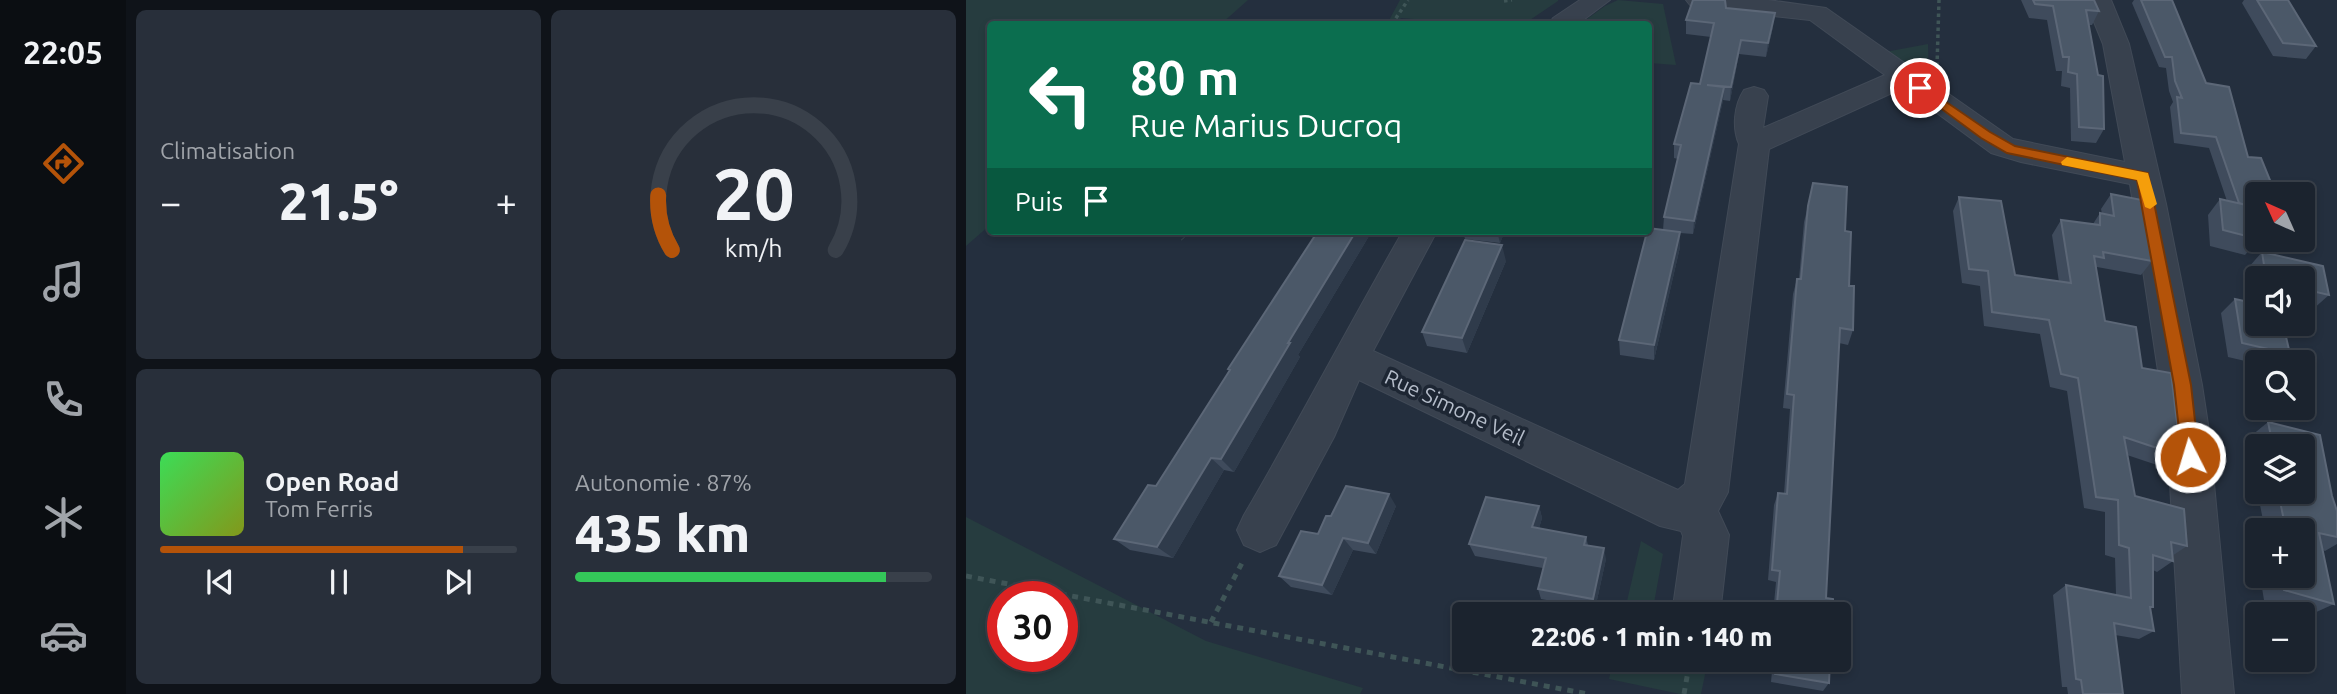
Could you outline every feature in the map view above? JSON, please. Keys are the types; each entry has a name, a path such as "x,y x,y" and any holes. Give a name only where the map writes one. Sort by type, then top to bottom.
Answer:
{"street":[{"path":"1566,21 1597,0"},
{"path":"1699,0 1824,7 1905,77 1986,135 2012,150 2143,176"},
{"path":"2098,0 2116,44 2186,407 2208,694"},
{"path":"1754,144 1905,77"},
{"path":"1698,602 1706,535 1693,508 1706,492 1754,144 1748,131 1754,96"},
{"path":"1260,530 1418,235"},
{"name":"Rue Simone Veil","path":"1350,358 1676,511 1693,508"}],"path":[{"path":"1394,21 1408,0"},
{"path":"1504,1 1512,0"},
{"path":"1938,43 1939,0"},
{"path":"1180,235 1183,239"},
{"path":"1210,622 1260,530"},
{"path":"966,576 1588,694"},
{"path":"1684,694 1688,672"}],"green space":[{"path":"966,0 1248,0 1224,21 987,21 987,228 966,246"},
{"path":"1400,0 1558,0 1528,21 1401,18 1398,21 1389,21"},
{"path":"1618,0 1663,4 1676,65 1652,63 1652,21 1584,21"},
{"path":"1928,44 1929,82 1885,52"},
{"path":"966,517 1206,641 1363,688 1360,694 966,694"},
{"path":"1641,541 1663,554 1654,602 1627,602"},
{"path":"1610,672 1706,672 1701,694 1680,694 1609,679"}],"building":[{"path":"1693,0 1725,0 1726,8 1775,13 1768,43 1741,40 1731,87 1707,85 1724,87 1694,221 1664,217 1681,145 1674,144 1691,83 1700,84 1714,23 1686,20"},
{"path":"2033,0 2094,0 2099,11 2086,10 2098,75 2103,76 2104,129 2079,127 2077,74 2068,72 2069,57 2063,57 2053,6 2035,4"},
{"path":"2141,0 2172,0 2206,83 2229,87 2248,157 2261,158 2271,182 2245,182 2245,205 2239,203 2216,137 2181,133 2177,97 2182,98 2175,81 2172,57 2165,57"},
{"path":"2257,0 2288,0 2316,46 2283,43"},
{"path":"1813,183 1847,187 1845,231 1851,232 1849,286 1854,286 1853,330 1840,328 1826,598 1833,599 1833,602 1777,602 1780,571 1772,570 1778,493 1787,494 1794,395 1787,394 1797,279 1801,279 1808,206"},
{"path":"2111,194 2142,200 2152,261 2103,252 2104,258 2094,256 2105,321 2136,327 2142,368 2171,373 2181,456 2124,437 2135,496 2184,509 2187,546 2171,542 2173,561 2153,555 2153,607 2150,607 2154,631 2114,623 2123,694 2083,694 2081,680 2076,679 2066,585 2131,598 2129,548 2119,545 2118,500 2096,497 2078,378 2061,374 2049,320 1992,312 1988,271 1969,269 1959,197 2001,201 2015,275 2071,283 2061,220 2100,225 2100,213 2114,216"},
{"path":"2220,199 2245,205 2245,236 2223,230"},
{"path":"1652,228 1680,232 1654,345 1619,340 1646,235 1652,235"},
{"path":"1315,235 1354,235 1221,459 1211,458 1157,547 1114,539 1148,485 1156,486 1230,370 1228,369"},
{"path":"1465,240 1502,245 1462,338 1422,332"},
{"path":"2262,252 2323,266 2329,295 2315,292 2315,266 2264,266"},
{"path":"2235,299 2245,301 2245,336 2286,336 2289,350 2273,350 2242,343"},
{"path":"2268,422 2320,435 2337,511 2337,537 2319,533 2334,604 2284,590 2315,588 2315,518 2283,518 2281,504 2315,504 2315,434 2270,434"},
{"path":"1346,486 1389,494 1368,543 1343,538 1322,585 1279,576 1301,531 1318,534 1326,516 1331,516"},
{"path":"1486,497 1539,506 1532,527 1586,537 1584,545 1604,548 1593,599 1538,589 1546,558 1469,544"},
{"path":"1829,672 1829,683 1775,674"}],"slow traffic":[{"path":"2067,162 2143,176 2150,204"}],"route":[{"path":"1920,88 2002,146 2012,150 2143,176 2182,385 2190,457"}]}
